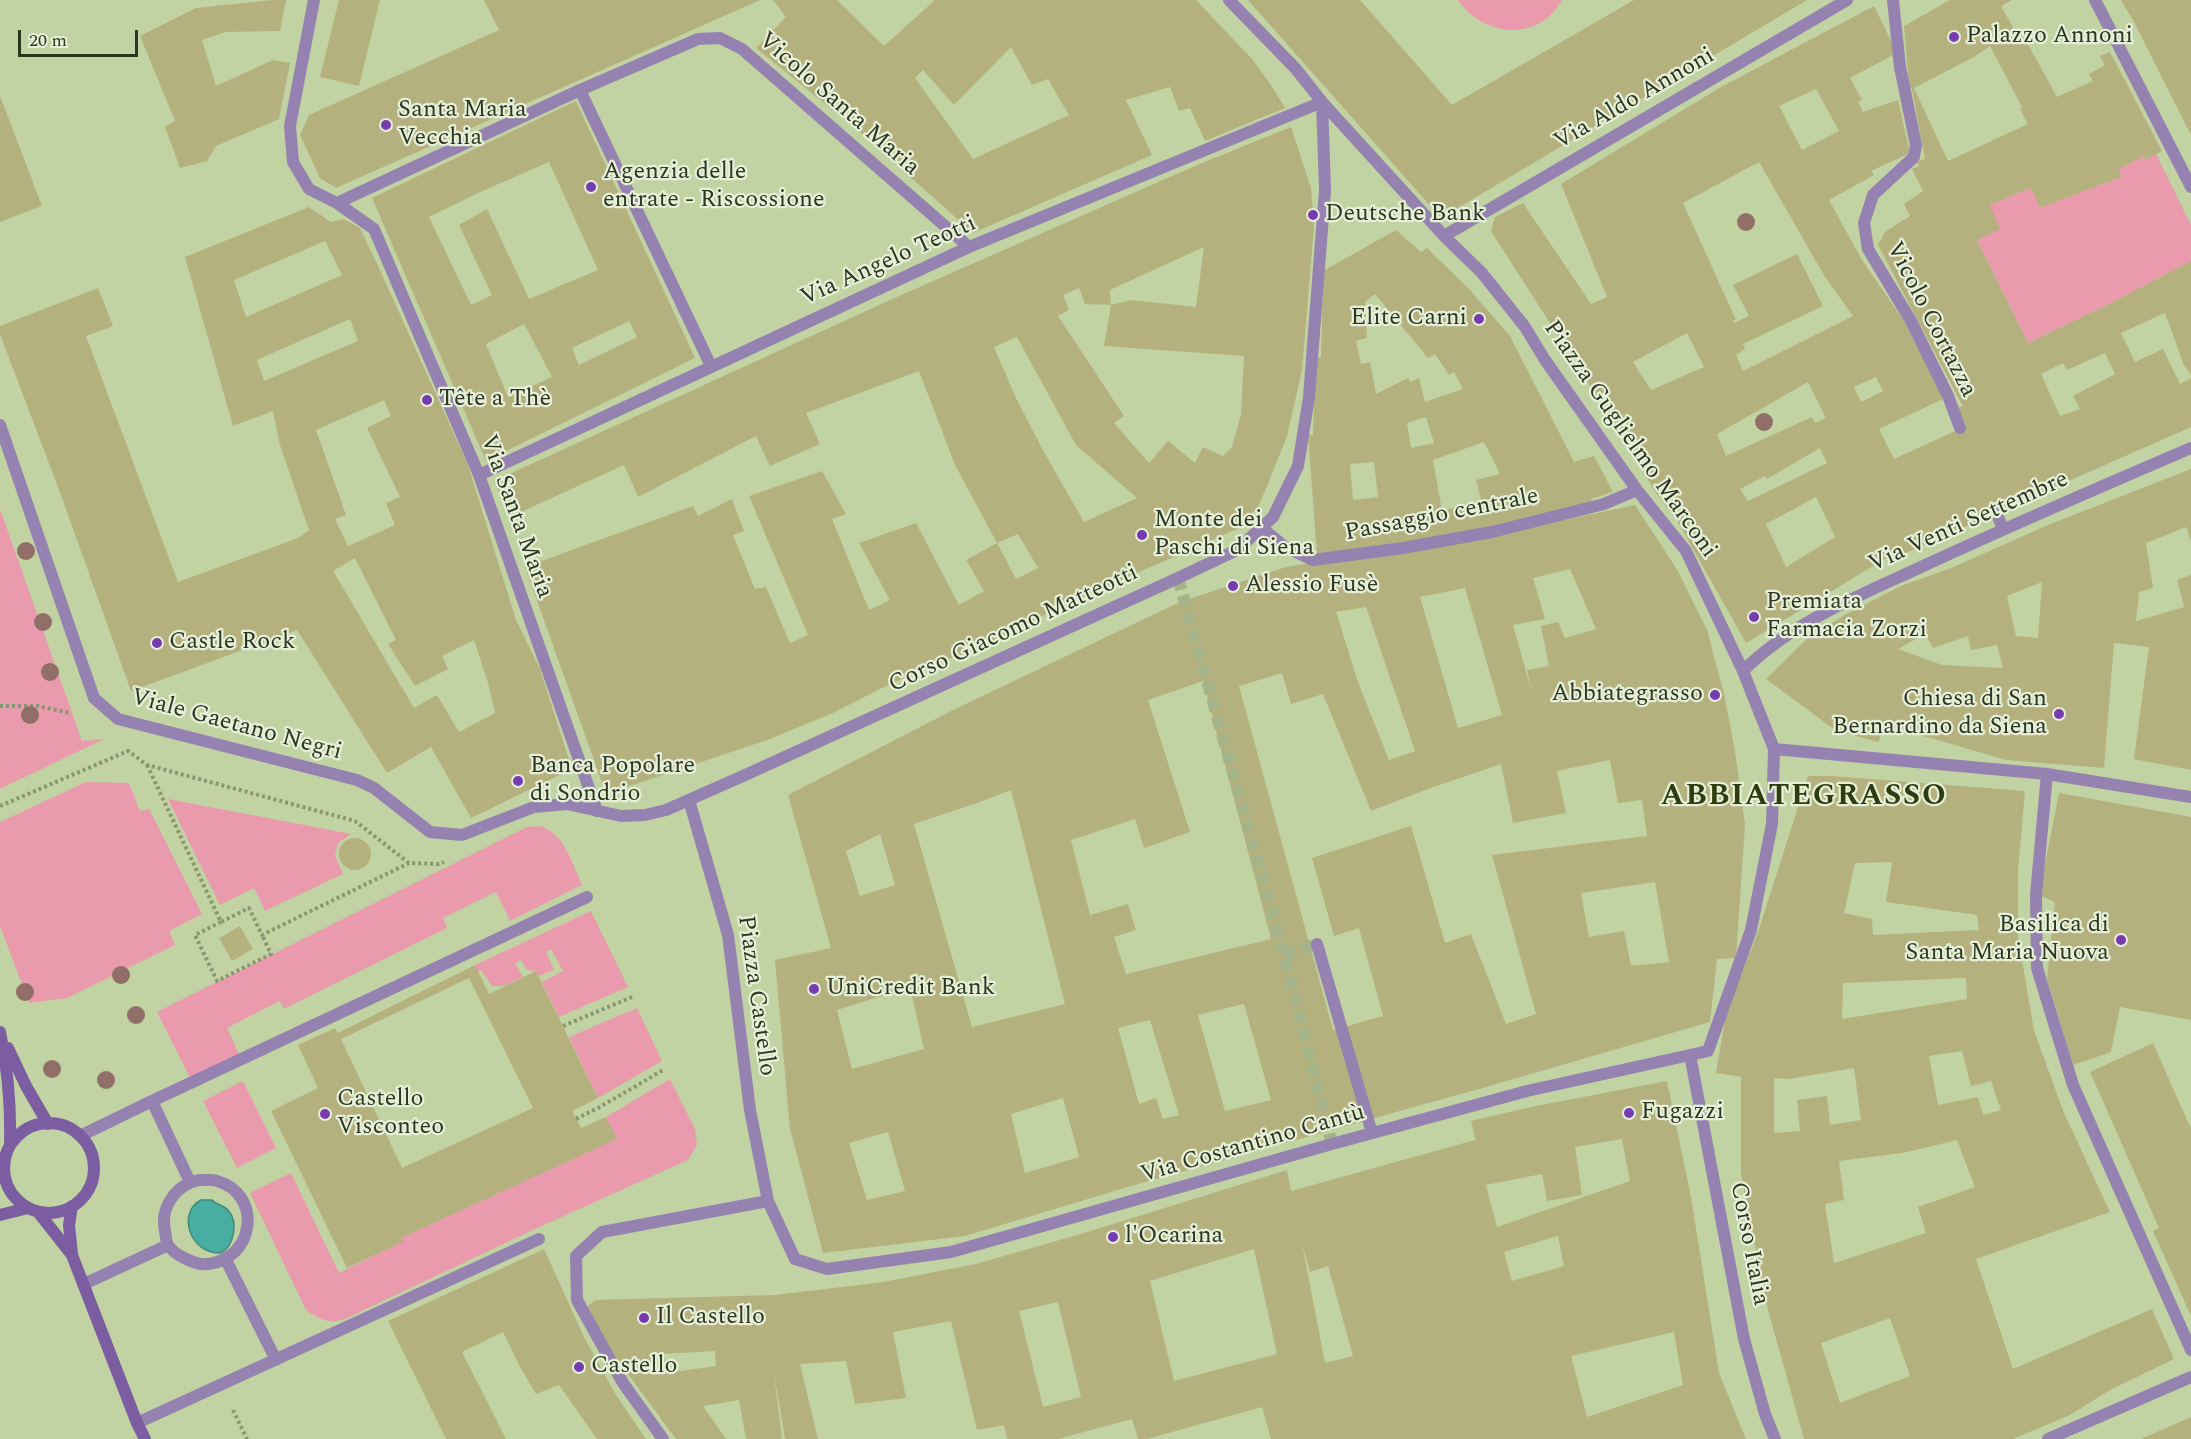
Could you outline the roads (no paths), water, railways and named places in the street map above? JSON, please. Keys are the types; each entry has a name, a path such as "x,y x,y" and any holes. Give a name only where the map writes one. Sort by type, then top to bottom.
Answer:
{"street":[{"name":"Via Santa Maria","path":"314,0 290,126 293,162 309,189 337,202 374,230 479,475 597,811"},
{"name":"Piazza Guglielmo Marconi","path":"1229,0 1296,69 1322,102 1444,236 1482,273 1525,327 1545,360 1636,490 1686,551 1743,671 1774,749 1772,824 1751,930 1708,1051 1690,1055"},
{"name":"Via Aldo Annoni","path":"1444,236 1847,0"},
{"name":"Vicolo Cortazza","path":"1893,0 1900,67 1916,145 1914,157 1872,195 1864,224 1868,249 1911,321 1948,396 1960,428"},
{"path":"2095,0 2191,187"},
{"name":"Vicolo Santa Maria","path":"337,202 580,90 698,39 720,38 742,49 969,247"},
{"path":"580,90 711,366"},
{"name":"Via Angelo Teotti","path":"479,475 969,247 1322,102"},
{"name":"Corso Giacomo Matteotti","path":"567,804 621,816 645,815 666,810 1237,550 1273,518 1298,466 1309,397 1325,190 1322,102"},
{"name":"Viale Gaetano Negri","path":"0,425 94,698 118,720 357,780 374,788 430,832 462,835 534,807 567,804"},
{"name":"Via Venti Settembre","path":"1743,671 1760,655 1836,606 2003,529 2191,448"},
{"name":"Passaggio centrale","path":"1262,528 1285,547 1313,560 1403,548 1492,532 1604,504 1636,490"},
{"path":"1996,512 2003,529"},
{"path":"1774,749 2047,774 2191,797"},
{"path":"2047,774 2036,895 2037,968 2073,1085 2191,1350"},
{"name":"Piazza Castello","path":"689,800 728,935 750,1110 768,1201 795,1259 827,1269"},
{"path":"80,1136 587,897"},
{"path":"1317,944 1372,1133"},
{"path":"0,1031 26,1086 48,1124"},
{"path":"0,1031 7,1068 11,1110 10,1145 2,1168 4,1175 16,1199 33,1210 72,1255"},
{"name":"Via Costantino Cantù","path":"827,1269 951,1252 1527,1091 1690,1055"},
{"name":"Corso Italia","path":"1690,1055 1744,1339 1765,1414 1775,1439"},
{"path":"153,1101 190,1182"},
{"path":"0,1215 33,1210 59,1212 72,1206 88,1189 93,1173 89,1150 80,1136 59,1125 48,1124 29,1128 10,1145"},
{"path":"217,1180 235,1191 246,1208 249,1226 242,1246 226,1260 206,1265 189,1261 168,1245 163,1222 168,1202 181,1187 190,1182 217,1180"},
{"path":"663,1439 623,1383 577,1300 576,1256 602,1232 768,1201"},
{"path":"72,1206 69,1225 72,1255 145,1439"},
{"path":"137,1423 539,1239"},
{"path":"84,1284 168,1245"},
{"path":"226,1260 276,1360"},
{"path":"2048,1439 2191,1377"}],"water":[{"path":"201,1200 212,1200 226,1208 231,1215 234,1233 229,1245 221,1253 210,1252 201,1247 194,1240 190,1231 188,1222 190,1213"}],"tunnel":[{"path":"1178,578 1284,954 1332,1144"},
{"path":"1284,954 1317,944"}],"place":[{"name":"Palazzo Annoni","path":"1954,37"},
{"name":"Santa Maria Vecchia","path":"386,125"},
{"name":"Agenzia delle entrate - Riscossione","path":"591,187"},
{"name":"Deutsche Bank","path":"1313,215"},
{"name":"Elite Carni","path":"1479,319"},
{"name":"Tête a Thè","path":"427,400"},
{"name":"Monte dei Paschi di Siena","path":"1142,535"},
{"name":"Alessio Fusè","path":"1233,586"},
{"name":"Premiata Farmacia Zorzi","path":"1754,617"},
{"name":"Castle Rock","path":"157,643"},
{"name":"Abbiategrasso","path":"1715,695"},
{"name":"Chiesa di San Bernardino da Siena","path":"2059,714"},
{"name":"Banca Popolare di Sondrio","path":"518,781"},
{"name":"Basilica di Santa Maria Nuova","path":"2121,940"},
{"name":"UniCredit Bank","path":"814,989"},
{"name":"Fugazzi","path":"1629,1113"},
{"name":"Castello Visconteo","path":"325,1114"},
{"name":"l'Ocarina","path":"1113,1237"},
{"name":"Il Castello","path":"644,1318"},
{"name":"Castello","path":"579,1367"}],"district":[{"name":"ABBIATEGRASSO","path":"1804,798"}]}
